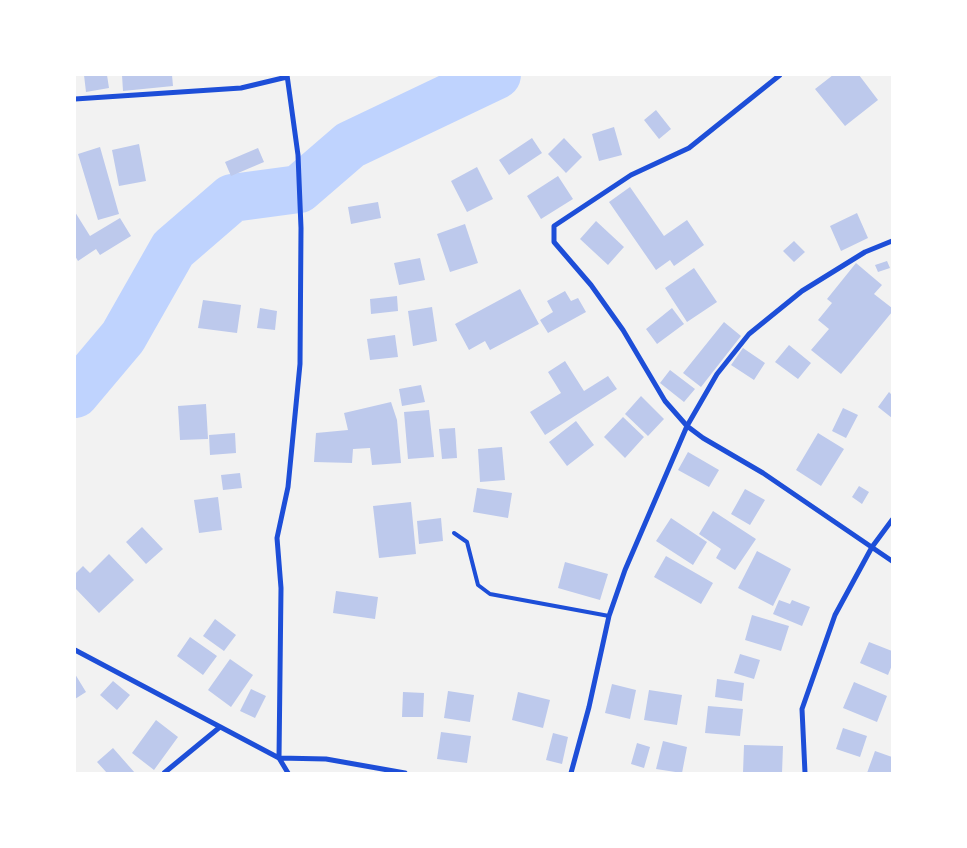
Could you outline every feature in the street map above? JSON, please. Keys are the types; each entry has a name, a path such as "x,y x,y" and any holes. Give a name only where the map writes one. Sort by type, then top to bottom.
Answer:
{"street":[{"path":"780,75 689,148 632,175 554,226 554,242 590,285 623,330 665,401 687,426 703,438 763,474 892,561"},
{"path":"75,99 241,88 286,76 298,155 301,228 300,364 288,487 276,538 281,617 279,758 288,773"},
{"path":"571,773 589,707 609,616 625,570 687,426 717,374 749,334 802,291 865,252 892,241"},
{"path":"805,773 802,709 835,615 872,547 892,520"},
{"path":"75,650 279,758 326,759 405,773"},
{"path":"164,773 220,727"}],"lane":[{"path":"454,533 467,542 478,585 490,594 609,616"}],"building":[{"path":"84,75 107,75 109,88 86,92"},
{"path":"122,75 172,75 173,86 123,91"},
{"path":"833,75 859,75 878,100 845,126 815,89"},
{"path":"656,110 671,129 659,139 644,120"},
{"path":"614,127 622,155 599,161 592,134"},
{"path":"532,138 542,153 509,175 499,160"},
{"path":"564,138 582,157 566,173 548,154"},
{"path":"139,144 146,181 119,186 112,150"},
{"path":"100,147 119,214 98,220 78,154"},
{"path":"258,148 264,162 231,176 225,162"},
{"path":"477,167 493,199 467,212 451,181"},
{"path":"558,176 573,199 541,219 527,196"},
{"path":"630,187 664,236 687,220 704,245 674,266 670,260 656,270 609,202"},
{"path":"378,202 381,218 351,224 348,207"},
{"path":"75,212 90,236 120,218 131,236 100,255 96,249 78,261 75,256"},
{"path":"857,213 868,238 841,251 830,226"},
{"path":"596,221 624,247 608,265 580,239"},
{"path":"465,224 478,263 450,272 437,234"},
{"path":"794,241 805,252 794,262 783,251"},
{"path":"420,258 425,280 399,285 394,263"},
{"path":"887,261 890,268 878,272 875,265"},
{"path":"856,263 882,285 874,294 892,308 892,312 841,374 811,350 829,329 818,320 832,303 827,299"},
{"path":"694,268 717,302 687,322 665,288"},
{"path":"520,289 539,324 490,350 485,341 469,350 455,324"},
{"path":"565,291 571,301 578,298 586,312 548,333 540,320 553,312 547,301"},
{"path":"397,296 398,311 371,314 370,299"},
{"path":"203,300 241,305 237,333 198,328"},
{"path":"432,307 437,341 413,346 408,311"},
{"path":"260,308 277,311 275,330 257,328"},
{"path":"672,308 684,324 657,344 646,329"},
{"path":"724,322 741,336 701,387 683,373"},
{"path":"395,335 398,357 370,360 367,339"},
{"path":"789,345 811,363 798,379 775,362"},
{"path":"743,348 765,363 754,380 731,365"},
{"path":"565,361 584,391 608,376 617,389 545,435 530,412 561,393 548,372"},
{"path":"670,370 695,389 684,402 660,383"},
{"path":"421,385 425,402 402,406 399,389"},
{"path":"889,392 892,395 892,418 878,407"},
{"path":"641,396 664,419 648,436 625,414"},
{"path":"391,402 397,420 401,463 372,465 370,448 353,449 352,463 314,462 316,433 348,430 344,413"},
{"path":"206,404 208,439 180,440 178,406"},
{"path":"843,408 858,415 846,438 832,431"},
{"path":"429,410 434,457 408,459 404,412"},
{"path":"623,417 644,437 625,458 604,437"},
{"path":"576,421 594,445 567,466 549,442"},
{"path":"455,428 457,458 442,459 439,429"},
{"path":"235,433 236,453 210,455 209,435"},
{"path":"818,433 844,449 821,486 796,470"},
{"path":"502,447 505,480 480,482 478,449"},
{"path":"688,452 719,470 709,487 678,470"},
{"path":"240,473 242,488 223,490 221,475"},
{"path":"859,486 869,492 862,504 852,497"},
{"path":"477,488 512,493 508,518 473,512"},
{"path":"745,489 765,500 750,525 731,514"},
{"path":"218,497 222,530 199,533 194,500"},
{"path":"411,502 416,554 379,558 373,506"},
{"path":"713,511 756,539 735,570 716,558 721,549 699,534"},
{"path":"441,518 443,541 419,544 417,521"},
{"path":"671,518 707,542 693,565 656,541"},
{"path":"142,527 163,549 146,564 126,542"},
{"path":"757,551 791,569 773,606 738,588"},
{"path":"109,554 134,580 99,613 75,588 75,574 83,566 90,573"},
{"path":"666,556 713,583 701,604 654,577"},
{"path":"565,562 608,574 600,600 558,588"},
{"path":"336,591 378,597 375,619 333,613"},
{"path":"779,600 790,604 792,600 810,607 802,626 773,614"},
{"path":"752,615 789,626 781,651 745,640"},
{"path":"215,619 236,635 224,651 203,636"},
{"path":"190,637 217,656 203,675 177,656"},
{"path":"869,642 892,651 892,665 888,675 860,663"},
{"path":"740,654 760,660 754,679 734,673"},
{"path":"230,659 253,675 231,707 208,690"},
{"path":"75,674 86,692 75,699"},
{"path":"717,679 744,683 742,701 715,697"},
{"path":"113,681 130,695 117,710 100,695"},
{"path":"854,682 887,696 877,722 843,708"},
{"path":"612,684 636,690 630,719 605,713"},
{"path":"251,689 266,696 255,718 240,711"},
{"path":"649,690 682,695 677,725 644,720"},
{"path":"448,691 474,695 470,722 444,718"},
{"path":"403,692 424,693 423,717 402,717"},
{"path":"518,692 550,700 543,728 512,720"},
{"path":"708,706 743,709 740,736 705,733"},
{"path":"156,720 178,737 154,770 132,753"},
{"path":"843,728 867,736 860,757 836,749"},
{"path":"441,732 471,736 467,763 437,759"},
{"path":"553,733 568,737 562,764 546,760"},
{"path":"663,741 687,747 682,773 656,769"},
{"path":"637,743 650,747 644,768 631,764"},
{"path":"744,745 783,746 782,773 743,773"},
{"path":"113,748 135,773 107,773 97,762"},
{"path":"875,751 892,757 892,773 867,773"}],"waterway":[{"path":"75,394 123,337 173,249 232,198 299,189 350,145 497,75"}]}
